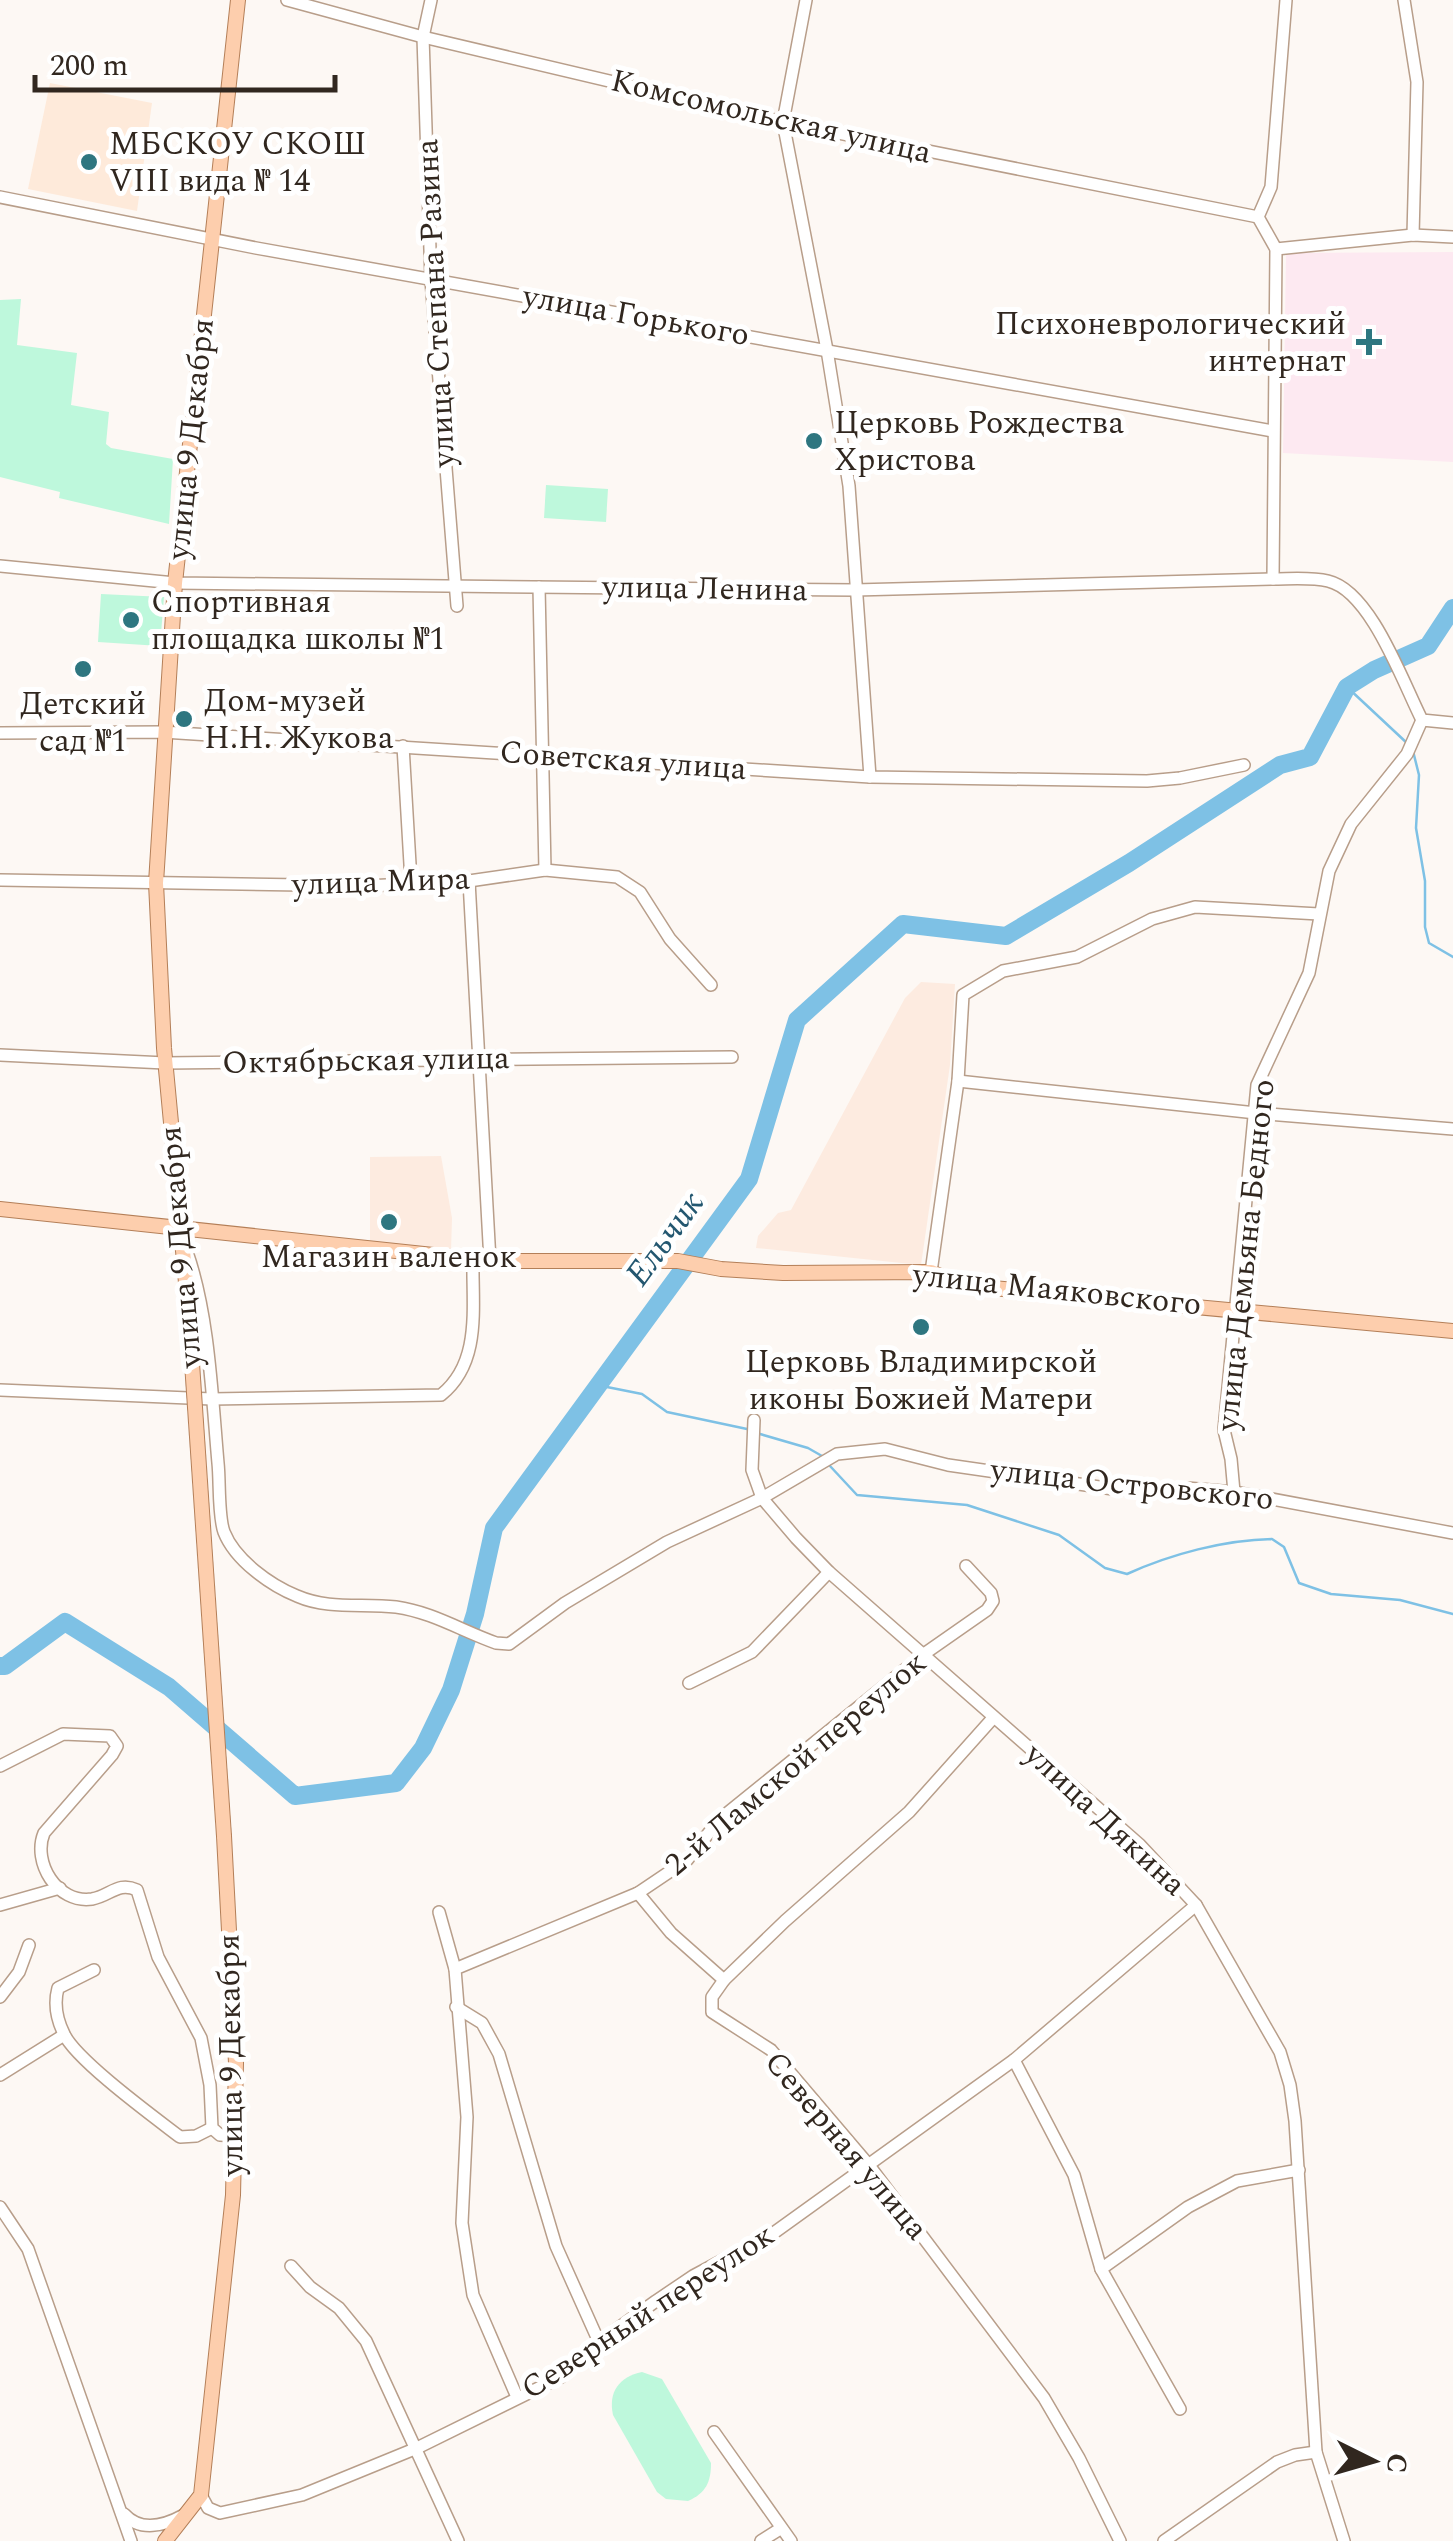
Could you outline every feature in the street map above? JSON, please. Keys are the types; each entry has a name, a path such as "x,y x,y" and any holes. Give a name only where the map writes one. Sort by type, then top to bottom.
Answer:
{"main road":[{"name":"улица 9 Декабря","path":"201,2495 233,2195 236,2063 188,1304 165,1063 156,883 175,583 238,0"},
{"path":"0,1209 182,1233 490,1261"},
{"name":"улица Маяковского","path":"490,1261 678,1261 783,1273 931,1272 982,1287 1453,1331"},
{"path":"165,2541 201,2495"}],"street":[{"name":"Комсомольская улица","path":"287,0 423,37 783,122 1258,217"},
{"name":"улица Степана Разина","path":"432,0 423,37 430,280 457,606"},
{"path":"806,0 783,122 850,486 870,777"},
{"path":"1404,0 1418,82 1413,236"},
{"path":"1273,579 1276,250 1258,217 1271,187 1283,2"},
{"name":"улица Горького","path":"0,198 1272,432"},
{"path":"1276,250 1413,236 1453,238"},
{"name":"улица Ленина","path":"0,566 175,583 855,590 1273,579 1330,581 1355,596 1382,638 1422,720"},
{"path":"539,586 545,870"},
{"path":"1422,720 1453,723"},
{"name":"улица Демьяна Бедного","path":"1234,1492 1224,1430 1257,1084 1309,974 1329,871 1351,824 1407,754 1422,720"},
{"name":"Советская улица","path":"0,733 164,732 870,777 1147,780 1180,778 1244,765"},
{"path":"402,746 410,882"},
{"name":"улица Мира","path":"0,880 366,886 469,881 545,870 617,877 640,892 670,938 710,985"},
{"path":"469,881 490,1261"},
{"path":"931,1272 958,1081 963,995 1003,970 1078,957 1152,919 1195,907 1319,914"},
{"name":"Октябрьская улица","path":"0,1055 165,1063 732,1057"},
{"path":"958,1081 1256,1114 1453,1129"},
{"path":"182,1233 196,1276 212,1399"},
{"path":"0,1390 212,1399 441,1395 454,1385 471,1351 473,1259"},
{"name":"улица Островского","path":"212,1399 224,1532 252,1568 301,1598 333,1606 393,1607 422,1612 479,1637 509,1644 564,1603 667,1542 762,1498 837,1454 885,1449 948,1465 1120,1490 1186,1488 1234,1492 1453,1534"},
{"path":"754,1420 752,1470 762,1498"},
{"name":"улица Дякина","path":"762,1498 829,1572 1140,1845 1196,1905 1280,2052 1290,2085 1299,2170 1316,2452 1344,2541"},
{"name":"2-й Ламской переулок","path":"455,1969 638,1893 686,1860 720,1820 924,1654 987,1610 993,1602 991,1593 966,1566"},
{"path":"689,1684 752,1652 829,1572"},
{"path":"638,1893 671,1933 724,1980 909,1812 993,1718"},
{"path":"0,1766 64,1734 110,1736 117,1746 44,1832 39,1844 47,1876 60,1888 81,1898 94,1899 121,1886 137,1890 158,1957 201,2038 210,2085 212,2128"},
{"path":"0,1905 60,1888"},
{"name":"Северный переулок","path":"201,2495 208,2508 220,2513 302,2495 418,2448 561,2377 599,2342 693,2276 775,2232 1014,2060 1196,1905"},
{"path":"439,1912 455,1969 467,2116 462,2223 473,2295 517,2397"},
{"path":"0,1997 19,1972 28,1944"},
{"path":"94,1970 58,1988 55,2000 64,2035 98,2070 180,2137 196,2136 212,2128"},
{"name":"Северная улица","path":"724,1980 712,1997 712,2012 771,2050 868,2164 1044,2398 1120,2541"},
{"path":"456,2008 482,2023 499,2054 556,2246 599,2342"},
{"path":"0,2074 64,2035"},
{"path":"1014,2060 1074,2174 1101,2269 1180,2409"},
{"path":"212,2128 220,2134 236,2136"},
{"path":"1101,2269 1188,2207 1237,2180 1299,2170"},
{"path":"1,2213 28,2249 131,2541"},
{"path":"290,2266 339,2308 366,2340 458,2541"},
{"path":"714,2432 791,2541"},
{"path":"1164,2541 1278,2462 1316,2452"},
{"path":"121,2511 131,2522 148,2526 170,2523 186,2514"},
{"path":"761,2541 780,2529"}],"shaded area":[{"name":"МБСКОУ СКОШ VIII вида № 14","path":"50,83 152,103 137,211 28,189"},
{"name":"Психоневрологический интернат","path":"1453,252 1453,462 1283,453 1286,253"},
{"path":"921,982 955,984 950,1065 921,1265 756,1248 758,1236 778,1213 791,1210 905,998"},
{"path":"441,1156 452,1218 451,1251 370,1245 370,1157"}],"green space":[{"path":"21,299 17,345 77,353 71,405 109,412 106,444 173,459 169,524 59,498 60,492 0,477 0,300"},
{"path":"546,485 608,489 606,522 544,518"},
{"name":"Спортивная площадка школы №1","path":"101,594 164,597 160,646 98,642"},
{"path":"642,2372 662,2379 711,2463 706,2486 688,2501 666,2499 657,2492 613,2415 612,2399 617,2387"}],"waterway":[{"name":"Ельчик","path":"0,1666 65,1622 169,1687 295,1796 396,1783 423,1748 451,1690 475,1614 494,1528 749,1179 797,1020 903,924 1006,936 1129,863 1280,765 1310,757 1347,687 1428,646 1453,608"},
{"path":"1347,687 1408,744"},
{"path":"1413,751 1419,775 1416,828 1425,881 1425,927 1429,943 1453,957"},
{"path":"597,1385 642,1394 667,1412 747,1429"},
{"path":"760,1434 822,1456"},
{"path":"830,1466 857,1495 967,1505 1059,1535 1105,1568 1127,1574 1198,1549 1272,1539 1284,1547 1299,1583 1331,1594 1400,1600 1453,1614"}],"place":[{"name":"МБСКОУ СКОШ VIII вида № 14","path":"89,162"},
{"name":"Психоневрологический интернат","path":"1369,342"},
{"name":"Церковь Рождества Христова","path":"814,441"},
{"name":"Спортивная площадка школы №1","path":"131,620"},
{"name":"Детский сад №1","path":"83,669"},
{"name":"Дом-музей Н.Н. Жукова","path":"184,719"},
{"name":"Магазин валенок","path":"389,1222"},
{"name":"Церковь Владимирской иконы Божией Матери","path":"921,1327"}]}
